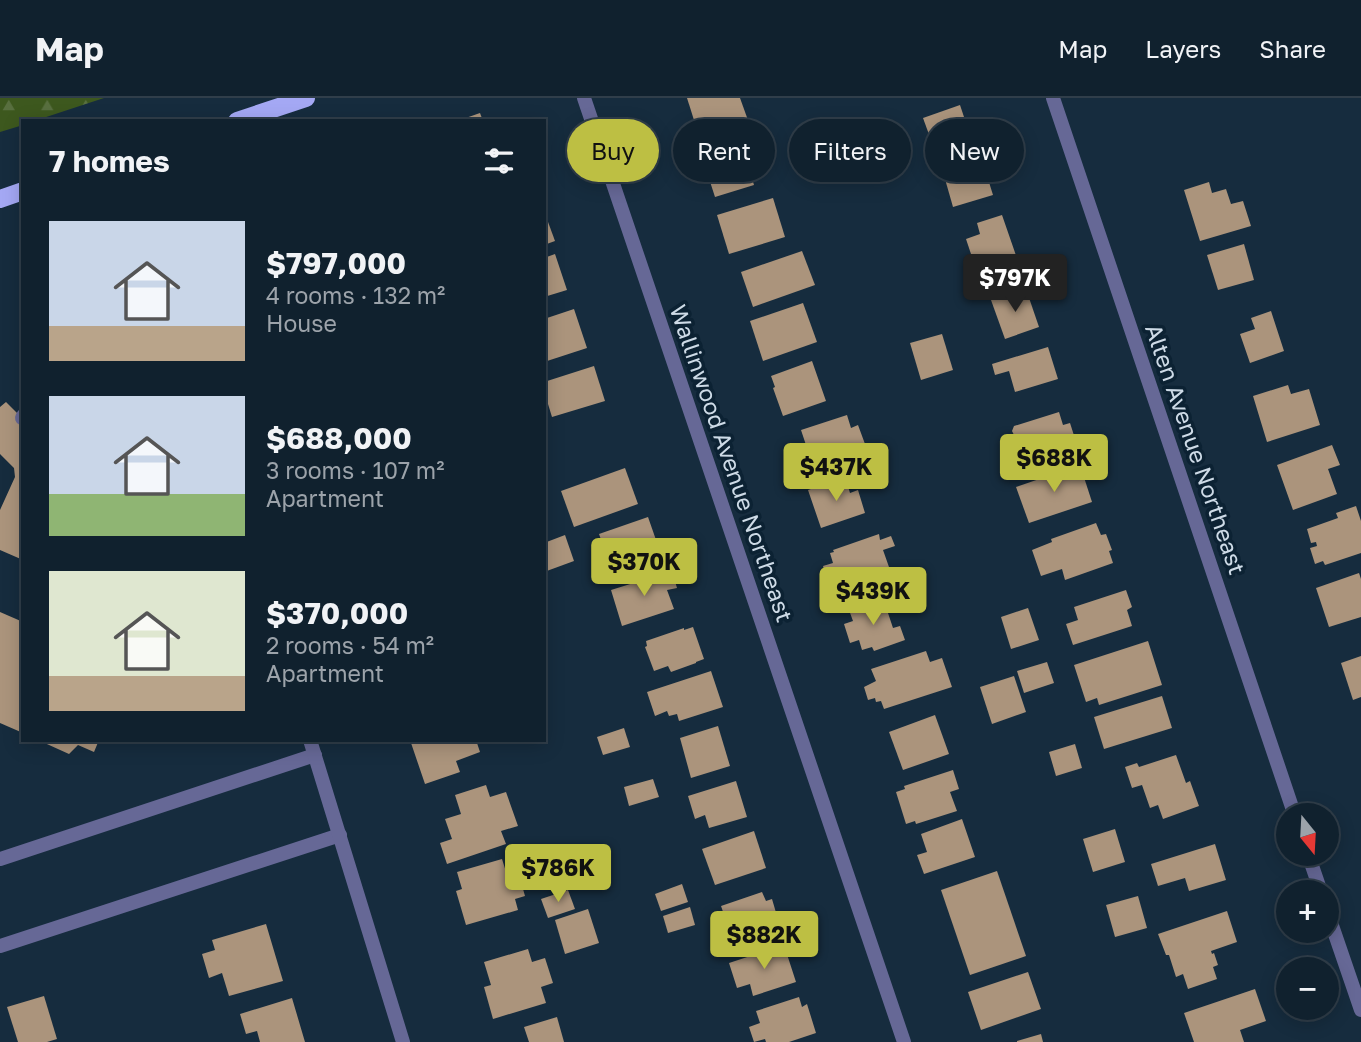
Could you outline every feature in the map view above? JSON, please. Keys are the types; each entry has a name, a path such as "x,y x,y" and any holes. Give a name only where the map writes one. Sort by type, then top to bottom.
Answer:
{"main road":[{"path":"243,119 306,98"},
{"path":"0,199 21,192"}],"street":[{"name":"Wallinwood Avenue Northeast","path":"584,98 904,1042"},
{"name":"Alten Avenue Northeast","path":"1053,98 1291,803"},
{"path":"0,859 313,748 403,1042"},
{"path":"0,946 340,835"},
{"path":"1338,943 1361,1010"}],"green space":[{"path":"0,98 104,98 40,119 21,119 21,126 0,132"}],"building":[{"path":"687,98 740,98 748,119 694,119"},
{"path":"960,105 965,119 925,119 925,124 923,118"},
{"path":"480,113 482,119 463,119"},
{"path":"710,182 753,182 754,185 715,197"},
{"path":"946,182 989,182 993,195 953,207"},
{"path":"1209,182 1212,193 1226,189 1231,204 1243,201 1251,226 1200,241 1184,190"},
{"path":"773,198 785,237 729,254 717,215"},
{"path":"1002,215 1020,267 974,283 967,265 974,263 966,239 980,234 977,223"},
{"path":"546,216 555,241 546,244"},
{"path":"1244,244 1254,280 1218,290 1207,255"},
{"path":"802,251 815,285 753,307 741,272"},
{"path":"555,254 567,290 546,296 546,257"},
{"path":"1026,289 1039,327 1005,339 991,300"},
{"path":"803,303 817,342 763,361 750,321"},
{"path":"574,309 587,348 546,361 546,318"},
{"path":"1271,311 1284,351 1250,363 1240,334 1255,329 1251,318"},
{"path":"942,334 953,370 921,380 910,343"},
{"path":"1048,347 1058,379 1015,392 1009,371 995,375 992,364"},
{"path":"812,361 826,401 783,416 771,376"},
{"path":"594,366 605,401 552,417 546,398 546,381"},
{"path":"1288,385 1291,394 1309,389 1320,425 1267,442 1253,396"},
{"path":"6,402 21,417 21,559 0,550 0,510 15,477 14,468 0,454 0,407"},
{"path":"1059,412 1063,425 1070,423 1079,451 1034,465 1030,453 1018,456 1013,440 1016,439 1012,431 1014,426"},
{"path":"847,415 851,428 858,425 865,444 851,449 855,460 805,474 798,454 808,451 801,430"},
{"path":"1332,445 1340,465 1328,469 1337,494 1293,510 1277,465"},
{"path":"1080,465 1092,502 1029,523 1016,487"},
{"path":"625,468 638,504 574,527 561,491"},
{"path":"845,477 850,493 858,490 865,513 821,528 808,490"},
{"path":"1356,506 1361,521 1361,553 1325,565 1323,561 1315,564 1310,548 1317,546 1316,542 1311,543 1307,529 1338,518 1336,513"},
{"path":"648,517 663,560 614,576 599,534"},
{"path":"1096,523 1101,535 1106,534 1113,563 1065,580 1062,569 1041,576 1032,550 1052,542 1051,539"},
{"path":"879,534 880,540 891,536 895,546 883,550 889,567 874,572 877,581 846,592 841,579 829,583 823,566 833,563 830,553 834,552 833,550"},
{"path":"565,535 574,561 546,571 546,542"},
{"path":"672,571 677,588 667,590 674,609 622,626 611,590"},
{"path":"1359,573 1361,617 1329,627 1316,588"},
{"path":"1126,590 1132,607 1127,610 1132,626 1073,645 1066,624 1078,620 1074,607"},
{"path":"883,598 893,628 900,626 905,640 874,651 872,647 862,650 859,640 850,643 844,624 853,621 849,610"},
{"path":"1028,608 1039,640 1011,649 1001,617"},
{"path":"0,612 21,621 21,732 0,723"},
{"path":"693,627 704,659 671,672 668,666 654,671 645,647 646,641"},
{"path":"1148,641 1162,685 1099,705 1097,698 1086,702 1074,665"},
{"path":"926,651 930,662 942,658 952,687 884,709 881,701 876,702 875,698 868,700 864,687 876,681 871,669"},
{"path":"1361,656 1361,697 1353,700 1341,663"},
{"path":"1047,662 1054,683 1024,693 1017,671"},
{"path":"711,671 723,707 679,721 677,714 669,716 667,711 655,716 647,692"},
{"path":"1014,676 1026,712 992,724 980,687"},
{"path":"1162,696 1172,728 1104,749 1094,717"},
{"path":"935,715 949,754 903,770 889,732"},
{"path":"718,726 730,766 691,778 680,738"},
{"path":"624,728 630,747 603,755 597,737"},
{"path":"42,742 98,742 94,752 78,745 69,754"},
{"path":"411,742 477,742 480,752 456,761 460,772 425,784"},
{"path":"1075,744 1082,768 1056,776 1049,752"},
{"path":"1176,755 1186,783 1190,781 1199,806 1163,819 1158,805 1150,808 1142,785 1132,788 1125,767 1137,763 1139,767"},
{"path":"953,770 959,789 950,792 957,811 916,824 915,821 906,824 896,792 905,789 904,786"},
{"path":"653,779 659,797 629,806 624,787"},
{"path":"736,781 747,817 709,828 705,815 695,819 688,796"},
{"path":"486,785 490,797 506,792 518,826 501,831 506,844 447,864 440,843 452,839 445,819 461,814 455,795"},
{"path":"962,819 975,857 924,874 917,855 927,852 921,834"},
{"path":"1115,829 1125,862 1093,872 1083,839"},
{"path":"754,831 766,868 715,885 702,849"},
{"path":"1215,844 1226,880 1189,891 1185,878 1158,886 1151,864"},
{"path":"502,859 508,878 519,875 525,896 515,899 518,910 466,925 456,891 462,889 457,872"},
{"path":"997,871 1026,956 970,975 941,890"},
{"path":"682,884 688,902 661,911 655,894"},
{"path":"568,890 575,909 548,918 541,899"},
{"path":"762,892 766,901 772,899 777,928 744,939 741,931 731,935 721,906"},
{"path":"1138,896 1147,928 1115,937 1106,905"},
{"path":"690,907 695,925 668,933 663,916"},
{"path":"588,909 599,943 565,954 555,920"},
{"path":"1227,911 1237,942 1211,951 1218,965 1213,967 1217,979 1188,989 1183,974 1176,977 1158,934"},
{"path":"266,924 283,981 229,996 222,973 209,978 202,954 215,950 212,940"},
{"path":"784,945 796,982 753,996 750,984 737,988 729,963"},
{"path":"528,949 532,962 545,958 553,983 541,987 546,1003 493,1019 484,987 491,985 484,962"},
{"path":"1028,972 1041,1009 981,1030 968,992"},
{"path":"1255,989 1266,1021 1240,1030 1244,1042 1194,1042 1184,1013"},
{"path":"44,996 57,1039 47,1042 18,1042 7,1007"},
{"path":"799,997 802,1007 807,1004 816,1033 789,1042 766,1042 765,1039 754,1042 749,1027 760,1023 756,1011"},
{"path":"292,998 305,1042 260,1042 257,1031 246,1034 240,1014"},
{"path":"557,1017 564,1042 529,1042 524,1027"},
{"path":"1041,1034 1043,1042 1017,1042 1017,1041"}]}
